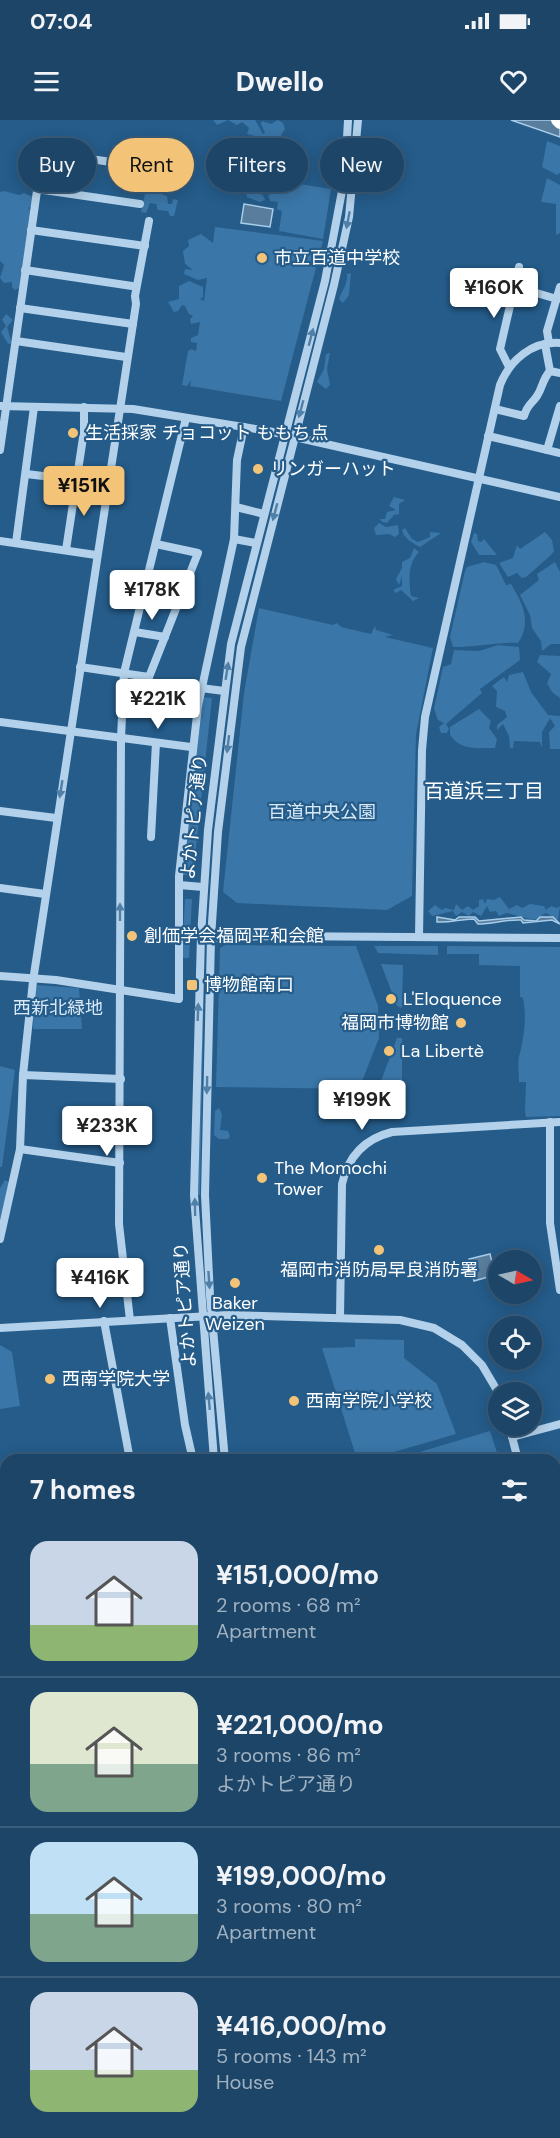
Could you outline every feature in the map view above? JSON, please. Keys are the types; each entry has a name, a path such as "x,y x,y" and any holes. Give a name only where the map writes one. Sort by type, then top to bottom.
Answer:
{"street":[{"name":"よかトピア通り","path":"224,1454 212,1316 204,1177 211,938 223,781 241,647 336,229 345,175 348,120"},
{"name":"よかトピア通り","path":"214,1454 195,1226 194,1168 203,887 224,691 238,612 256,543 334,285 349,217 358,120"},
{"path":"0,450 3,406 16,341 37,192"},
{"path":"58,192 140,204"},
{"path":"0,1239 20,1149 23,1075 45,894 126,357 133,324 139,268 149,221"},
{"path":"31,230 145,246"},
{"path":"509,367 500,349 519,267"},
{"path":"26,270 132,285"},
{"path":"516,287 557,299"},
{"path":"495,409 524,416 528,403 536,397 541,381 550,371 547,331 560,287"},
{"path":"20,308 133,324"},
{"path":"16,341 126,357"},
{"path":"419,937 424,726 500,385 509,367 529,350 547,344 560,343"},
{"path":"550,371 560,373"},
{"path":"3,406 119,408 244,427 290,435 560,496"},
{"path":"547,450 560,406"},
{"path":"16,543 34,407"},
{"path":"66,550 84,431 84,407"},
{"path":"130,1320 119,1224 121,738 124,673 186,418"},
{"path":"0,976 33,981 56,981 179,999 179,885 201,688 234,539 237,460 244,427"},
{"path":"488,436 560,453"},
{"path":"26,474 77,480"},
{"path":"236,507 264,514"},
{"path":"234,539 256,543"},
{"path":"0,541 96,555"},
{"path":"148,694 146,692 149,677 198,553 156,544"},
{"path":"135,632 165,637"},
{"path":"80,667 149,677"},
{"path":"201,688 224,691"},
{"path":"0,722 191,747"},
{"path":"151,837 156,742"},
{"path":"0,811 56,818"},
{"path":"179,885 203,887"},
{"path":"0,888 45,894"},
{"path":"211,938 560,938"},
{"path":"23,1075 121,1079"},
{"path":"550,1122 550,1223 560,1290"},
{"path":"340,1318 342,1184 347,1165 360,1148 377,1137 392,1132 560,1122"},
{"path":"20,1149 120,1163"},
{"path":"0,1328 202,1316 400,1320 441,1332 471,1353 493,1382"},
{"path":"170,1318 185,1425 192,1454"},
{"path":"104,1322 129,1454"},
{"path":"516,1454 512,1437 560,1424"}],"green space":[{"path":"213,120 228,120 217,125"},
{"path":"228,120 255,120 263,134 265,133 262,121 271,124 278,120 283,123 285,129 281,135 282,138 255,138 247,134 249,128 242,122 237,125"},
{"path":"547,141 560,146 560,173 557,175 542,167"},
{"path":"547,178 560,185 560,233 556,235 556,204 541,202"},
{"path":"308,185 320,187 320,192 331,192 323,239 279,231 282,211 277,209 278,202 270,201 268,195 277,192 308,192"},
{"path":"0,192 19,195 24,193 33,197 32,206 28,208 31,211 19,288 15,290 12,282 4,283 0,278 4,265 0,261"},
{"path":"145,192 158,192 167,196 168,204 172,204 173,199 178,200 174,216 170,216 168,211 158,210 156,204 150,203 146,213 141,212"},
{"path":"246,192 253,192 263,195 265,200 260,202 247,197"},
{"path":"215,227 323,241 281,401 190,386 191,380 187,386 182,385 188,351 191,349 196,351 197,343 191,342 191,338 198,335 200,322 191,324 190,319 193,316 189,314 185,306 182,305 178,311 174,312 168,302 179,299 179,286 189,281 203,287 203,297 200,299 204,301 207,278 198,280 184,274 185,269 193,270 185,264 183,251 189,246 188,240 201,234 213,243"},
{"path":"351,273 349,295 343,303 339,299 346,284 347,274"},
{"path":"6,314 13,320 7,327 12,343 8,344 1,332 6,326 2,320"},
{"path":"330,353 327,369 330,385 326,389 317,382 324,369 326,354"},
{"path":"394,497 405,500 399,504 399,514 394,515 387,523 382,522 380,519 385,519 387,512 396,510 389,506"},
{"path":"379,523 386,527 398,525 399,534 395,537 389,534 376,535 374,528"},
{"path":"405,528 412,539 418,542 430,537 430,532 441,533 420,547 405,536 402,530"},
{"path":"545,532 552,540 554,551 551,555 526,577 522,578 517,573 508,577 499,563 513,558 517,545 520,549"},
{"path":"474,533 477,534 478,541 481,542 484,539 497,555 479,555 471,542"},
{"path":"414,548 419,552 412,562 409,578 410,590 411,596 419,598 413,601 401,590 396,593 393,590 402,586 402,576 399,585 396,579 402,568 402,562 410,558"},
{"path":"484,562 496,565 506,585 511,584 519,599 525,620 522,635 518,643 453,647 450,637 465,571 467,567"},
{"path":"555,562 560,572 560,644 551,644 542,651 541,641 532,628 530,615 520,595 539,580 537,574"},
{"name":"百道中央公園","path":"259,608 333,625 337,623 341,627 371,634 375,626 376,630 393,635 385,637 433,648 416,734 412,896 387,910 237,903 223,892 244,693"},
{"path":"498,645 519,647 520,660 480,689 482,693 446,724 449,729 447,733 441,733 439,727 444,723 438,720 434,709 443,667 451,664 454,650 479,651"},
{"path":"540,655 560,656 560,698 552,692 547,683 551,674 537,662"},
{"path":"523,672 531,692 548,715 560,716 560,749 550,749 549,732 555,726 550,718 542,732 542,748 540,742 514,741 513,748 510,748 509,736 503,724 497,730 497,725 507,717 505,711 496,707 497,691 492,686 504,677 507,682 509,675"},
{"path":"203,697 212,698 193,875 183,875"},
{"path":"479,709 491,721 489,728 497,739 495,748 464,746 450,735 450,727"},
{"path":"500,897 509,909 517,905 522,908 530,904 544,906 546,910 551,906 557,908 560,906 558,920 546,913 534,920 507,913 499,916 496,911 490,912 487,906 481,916 473,912 469,916 462,912 456,916 453,911 432,916 428,911 435,905 442,910 445,908 454,910 456,904 462,910 468,906 473,910 479,906 479,900 483,899 485,904 487,899 494,900"},
{"path":"185,899 192,899 189,958 182,958"},
{"path":"205,928 200,1195 198,1195"},
{"path":"225,945 356,946 378,1006 379,1038 359,1089 216,1087 220,948"},
{"path":"374,946 438,946 438,955 378,953"},
{"path":"447,946 560,947 560,1116 526,1117 526,1082 519,1082 519,1060 525,1020 523,998 520,997 520,966 479,965 479,954 447,954"},
{"path":"381,964 403,965 402,1008 397,1006"},
{"name":"西新北緑地","path":"35,985 79,988 82,1029 33,1029"},
{"path":"397,1038 402,1038 402,1081 381,1081"},
{"path":"0,1066 15,1070 2,1167 0,1167"},
{"path":"219,1108 222,1114 220,1130 228,1131 230,1136 228,1139 219,1139 214,1135 215,1111"},
{"path":"5,1180 9,1182 0,1225 0,1188"},
{"path":"355,1339 404,1340 404,1358 437,1384 456,1434 387,1454 355,1453 322,1348 355,1347"},
{"path":"0,1345 12,1352 20,1406 0,1409"},
{"path":"488,1432 497,1454 413,1454"}],"shaded area":[{"path":"511,120 560,120 560,137"},
{"path":"244,204 273,209 270,227 241,223"},
{"path":"437,917 455,920 459,917 475,917 479,921 521,917 524,920 536,921 540,917 553,917 560,924 552,920 523,923 521,920 515,920 478,924 474,919 437,922"},
{"path":"488,1254 488,1277 474,1281 469,1259"}],"place":[{"name":"市立百道中学校","path":"262,258"},
{"name":"生活採家 チョコット ももち点","path":"73,433"},
{"name":"リンガーハット","path":"258,469"},
{"name":"創価学会福岡平和会館","path":"132,936"},
{"name":"博物館南口","path":"192,985"},
{"name":"L'Eloquence","path":"391,999"},
{"name":"福岡市博物館","path":"461,1023"},
{"name":"La Libertè","path":"389,1051"},
{"name":"The Momochi Tower","path":"262,1178"},
{"name":"福岡市消防局早良消防署","path":"379,1250"},
{"name":"Baker Weizen","path":"235,1283"},
{"name":"西南学院大学","path":"50,1379"},
{"name":"西南学院小学校","path":"294,1401"}],"district":[{"name":"百道浜三丁目","path":"484,791"}]}
